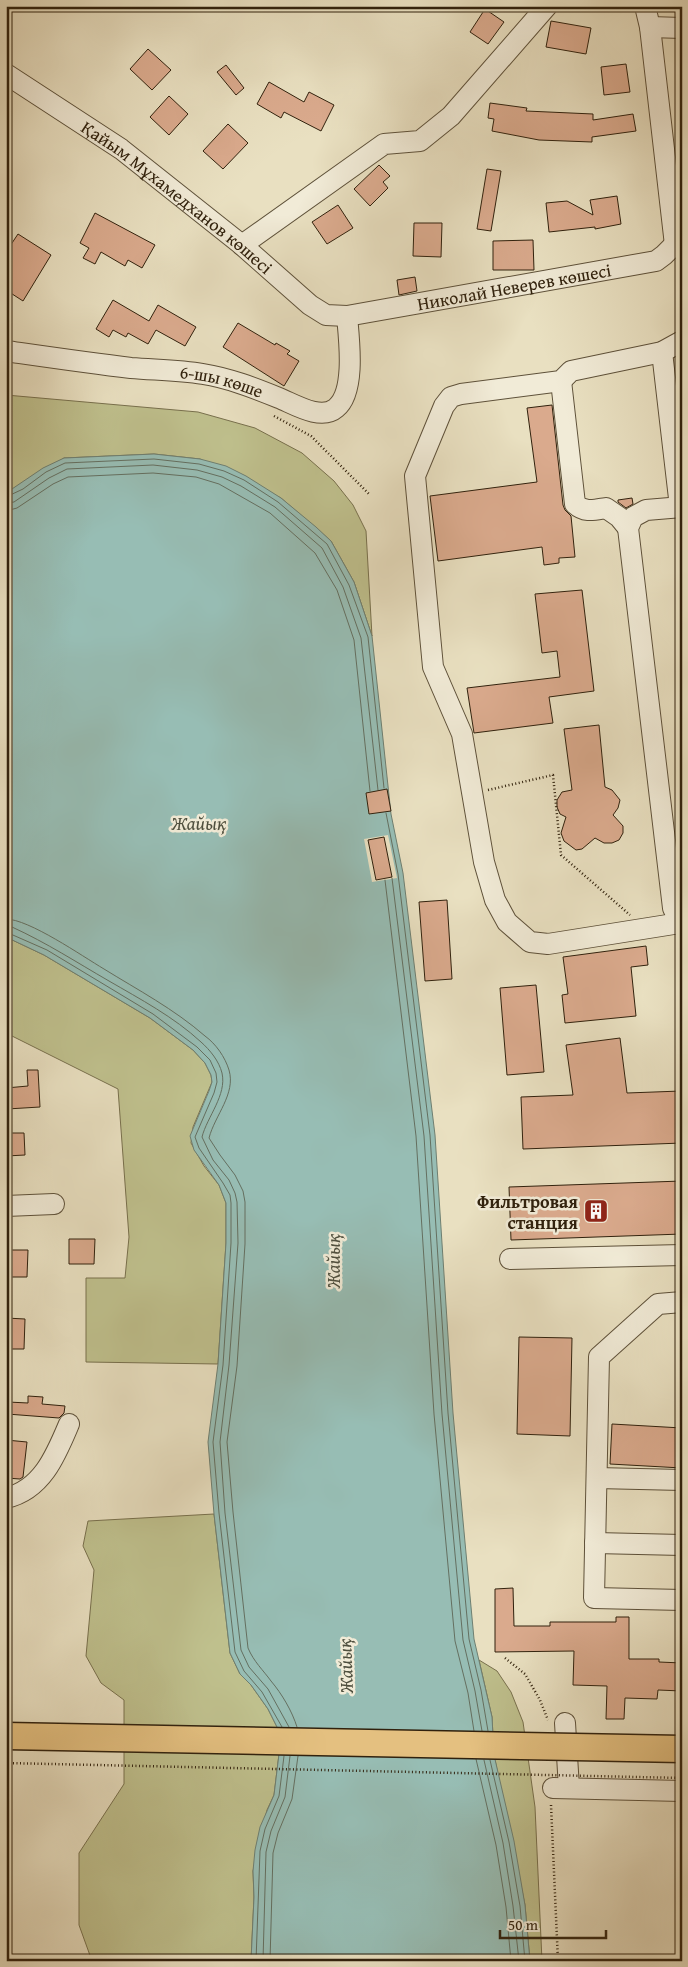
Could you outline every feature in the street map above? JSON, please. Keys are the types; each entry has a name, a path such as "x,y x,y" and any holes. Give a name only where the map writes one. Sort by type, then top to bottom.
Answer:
{"main road":[{"path":"6,1736 682,1749"}],"street":[{"path":"242,245 384,144 420,141 452,116 547,6"},
{"name":"Николай Неверев көшесі","path":"347,316 656,261 678,241 650,27 645,6"},
{"path":"650,27 682,28"},
{"name":"Қайым Мұхамедханов көшесi","path":"6,74 121,149 242,245 310,305 326,315 347,316"},
{"name":"6-шы көше","path":"6,352 131,368 203,374 243,384 313,412 326,412 336,409 348,385 350,346 347,316"},
{"path":"662,352 681,507 646,510 633,517 628,528 673,908 681,923 548,944 530,942 507,922 495,900 484,862 462,734 433,667 415,476 444,406 452,397 461,394 561,381 572,372 662,352 682,341"},
{"path":"561,381 575,504 581,510 590,511 606,508 619,517 628,528"},
{"path":"6,1206 54,1204"},
{"path":"510,1259 682,1256"},
{"path":"682,1302 658,1304 600,1357 594,1598 682,1600"},
{"path":"6,1498 17,1496 34,1484 54,1461 69,1424"},
{"path":"597,1478 682,1480"},
{"path":"595,1543 682,1545"},
{"path":"557,1722 558,1782 682,1792"}],"path":[{"path":"271,414 311,436 370,495"},
{"path":"472,794 552,775 562,856 646,928"},
{"path":"505,1658 525,1674 540,1700 557,1722"},
{"path":"6,1763 682,1778"},
{"path":"558,1782 551,1801 558,1961"}],"green space":[{"path":"6,395 198,412 255,428 302,453 334,481 353,505 366,531 372,636 354,582 331,541 281,498 200,459 154,454 64,458 6,493"},
{"path":"6,937 44,955 150,1018 193,1050 205,1063 211,1075 212,1082 193,1127 191,1143 204,1166 219,1185 226,1203 226,1243 218,1364 86,1362 86,1278 125,1278 129,1237 118,1089 6,1033"},
{"path":"214,1514 230,1653 240,1674 251,1685 268,1709 279,1731 280,1746 274,1795 267,1810 253,1871 254,1897 251,1961 92,1961 79,1925 79,1853 124,1784 124,1700 101,1683 86,1656 94,1570 83,1546 88,1521"},
{"path":"479,1660 497,1671 511,1692 523,1722 535,1807 542,1961 530,1961 525,1905 494,1755 492,1717"}],"water":[{"name":"Жайық","path":"154,454 200,459 226,466 281,498 316,527 331,541 354,582 372,636 391,814 403,873 435,1135 453,1413 474,1639 492,1717 494,1755 514,1841 525,1905 530,1961 251,1961 255,1850 260,1827 274,1795 280,1746 279,1731 268,1709 251,1685 240,1674 230,1653 214,1514 208,1442 218,1364 226,1243 226,1203 219,1185 194,1150 190,1136 209,1091 212,1082 211,1075 205,1063 193,1050 150,1018 44,955 6,937 6,493 43,468 64,458"}],"pier":[{"path":"388,835 397,878 372,882 364,839"}],"building":[{"path":"485,9 504,22 488,44 470,32"},
{"path":"551,21 591,28 586,54 546,47"},
{"path":"148,49 171,70 152,90 130,69"},
{"path":"626,64 630,92 604,95 601,67"},
{"path":"226,65 244,88 236,95 217,72"},
{"path":"269,82 304,102 309,92 334,105 321,131 284,112 281,118 257,104"},
{"path":"169,96 188,114 169,135 150,117"},
{"path":"490,103 527,108 526,111 593,114 593,120 633,114 636,131 592,137 592,142 539,140 492,131 494,119 488,118"},
{"path":"228,124 248,143 223,169 203,151"},
{"path":"379,165 390,176 383,182 388,188 370,206 354,189"},
{"path":"487,169 501,171 491,231 477,229"},
{"path":"617,196 621,224 595,229 595,227 549,232 546,203 567,201 593,215 590,200"},
{"path":"338,205 353,228 327,244 312,222"},
{"path":"95,213 155,245 142,268 128,260 125,266 101,252 95,264 83,258 89,248 80,243"},
{"path":"414,223 442,223 441,257 413,256"},
{"path":"18,234 51,255 23,301 6,290 6,252"},
{"path":"533,240 534,270 493,270 493,241"},
{"path":"415,277 417,291 399,295 397,280"},
{"path":"113,300 149,321 158,305 196,327 185,346 156,330 148,344 128,333 126,337 113,330 109,337 96,329"},
{"path":"238,323 275,345 276,343 290,351 287,354 299,361 284,386 223,347"},
{"path":"552,405 563,505 571,516 575,557 559,558 559,563 544,565 542,547 438,561 430,496 537,482 527,408"},
{"path":"632,498 633,504 626,508 618,502 618,500"},
{"path":"582,590 594,691 549,697 553,723 474,733 467,688 560,677 557,651 542,653 535,594"},
{"path":"599,725 605,787 612,790 620,800 618,808 613,815 623,826 623,833 619,840 612,843 604,843 595,838 582,849 576,850 564,841 561,833 566,817 560,814 557,807 557,800 562,792 572,790 564,729"},
{"path":"387,789 391,811 369,814 366,793"},
{"path":"384,837 392,877 376,880 368,840"},
{"path":"447,900 452,979 425,981 419,902"},
{"path":"646,946 648,965 631,967 636,1016 565,1023 562,995 568,994 563,957"},
{"path":"536,985 544,1072 507,1075 500,988"},
{"path":"620,1038 627,1093 681,1091 682,1143 523,1149 521,1097 573,1095 566,1045"},
{"path":"27,1070 38,1070 40,1107 7,1109 6,1088 28,1086"},
{"path":"6,1133 24,1133 25,1155 6,1156"},
{"name":"Фильтровая станция","path":"682,1181 682,1234 511,1240 509,1187"},
{"path":"69,1239 95,1239 94,1264 69,1264"},
{"path":"6,1250 28,1250 27,1277 6,1277"},
{"path":"6,1318 25,1319 24,1349 6,1349"},
{"path":"519,1337 572,1338 570,1436 517,1434"},
{"path":"28,1396 43,1397 42,1404 65,1406 64,1413 59,1418 7,1414 8,1402 28,1403"},
{"path":"612,1424 682,1428 682,1468 610,1464"},
{"path":"6,1440 27,1442 23,1477 20,1479 6,1478"},
{"path":"513,1588 514,1626 550,1626 550,1622 616,1622 616,1617 629,1617 629,1659 659,1659 659,1662 682,1663 682,1691 658,1690 657,1699 625,1698 624,1719 606,1719 607,1686 573,1685 574,1651 495,1652 495,1589"}],"place":[{"name":"Фильтровая станция","path":"596,1211"}]}
